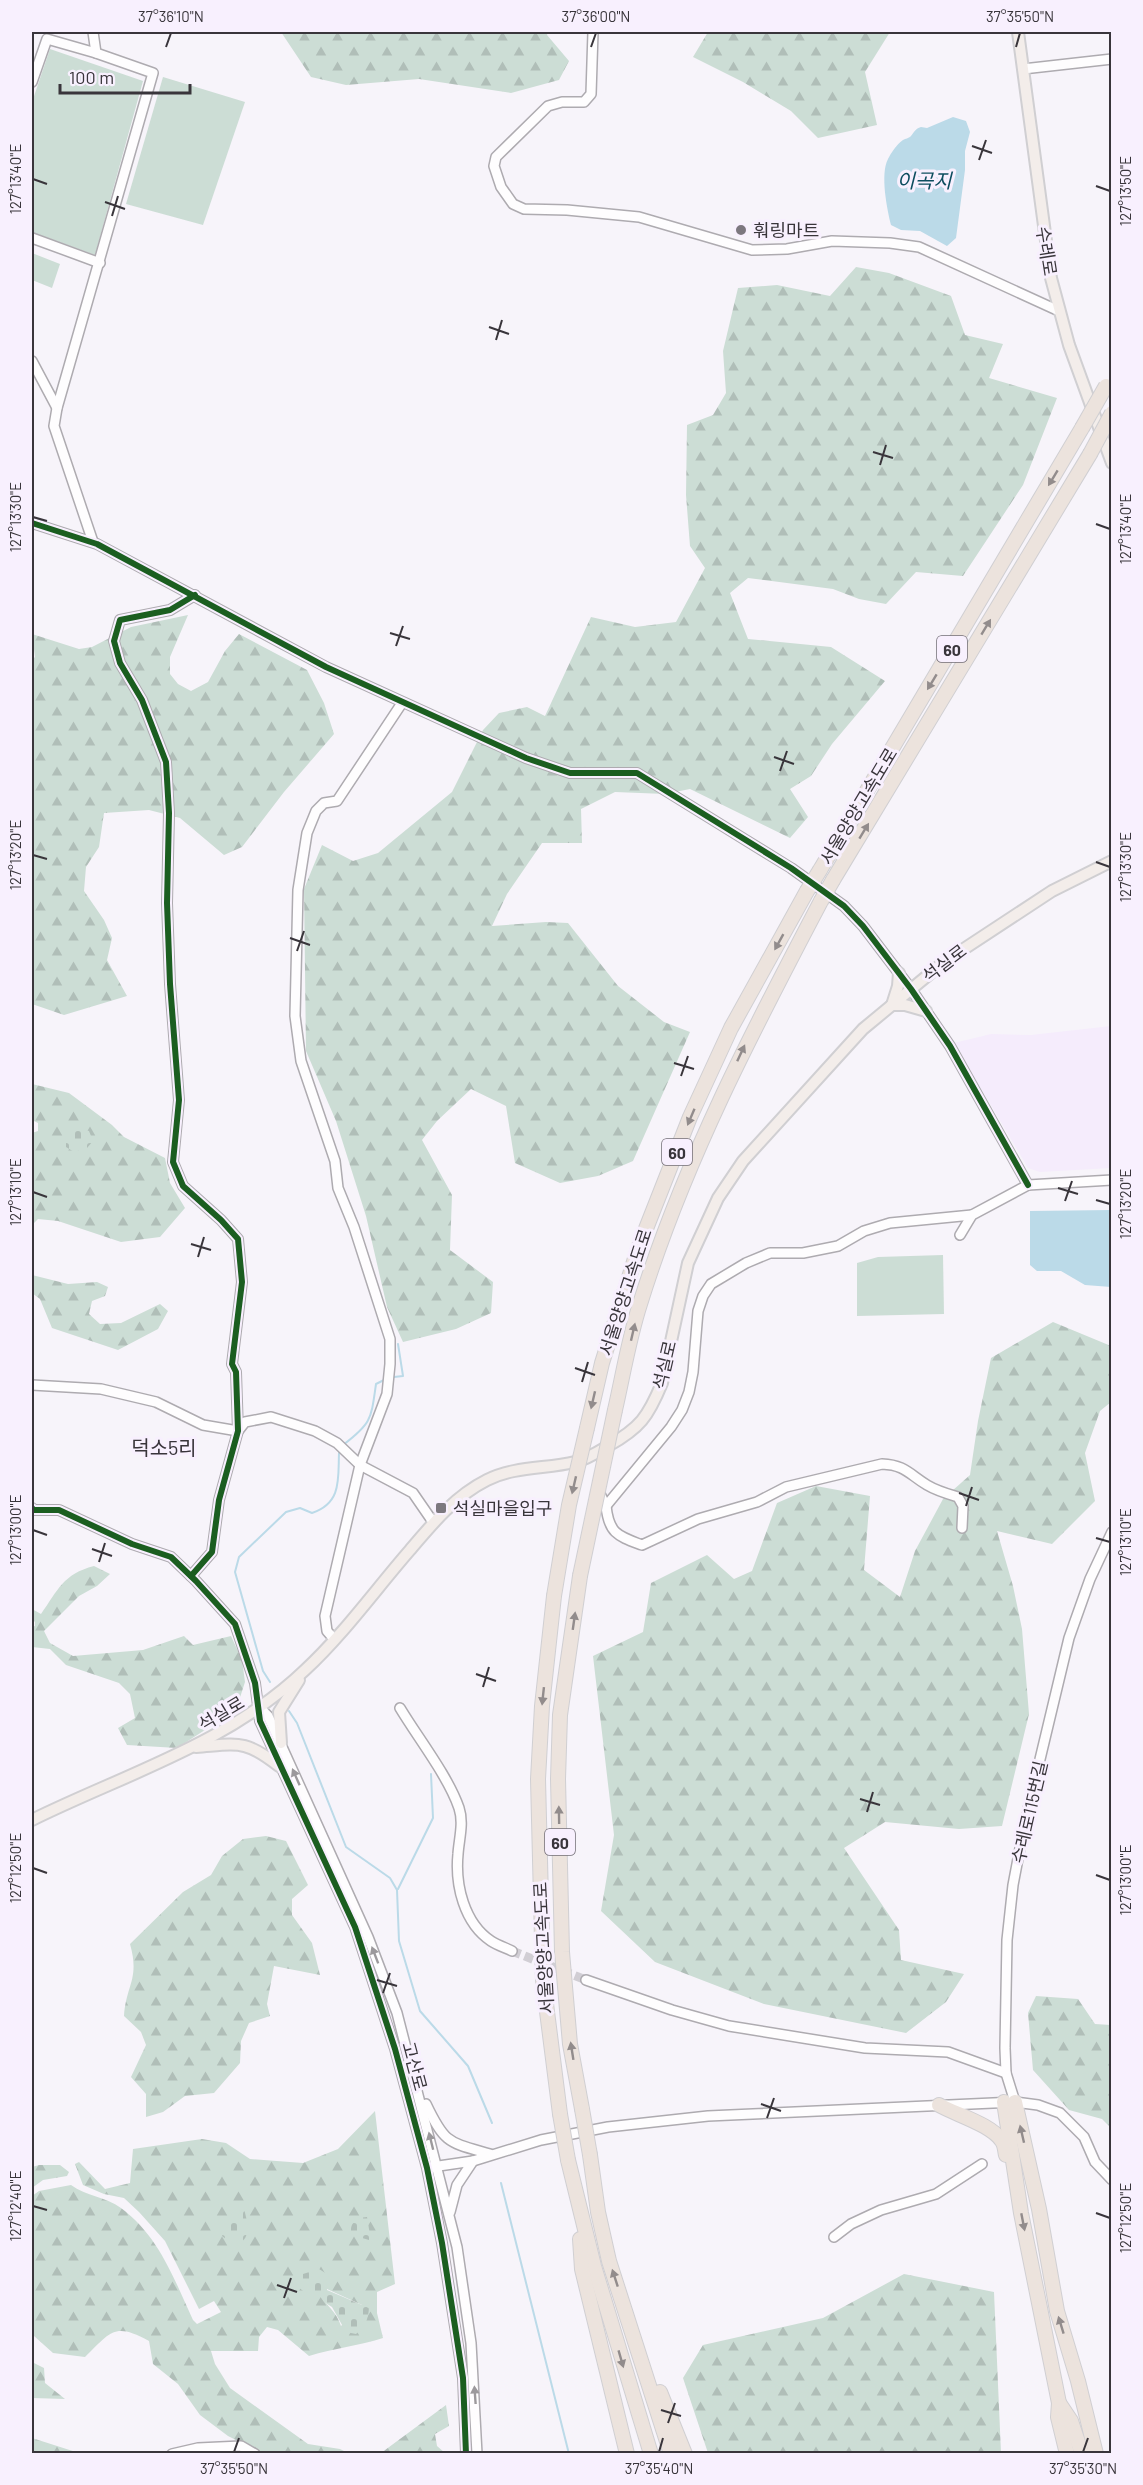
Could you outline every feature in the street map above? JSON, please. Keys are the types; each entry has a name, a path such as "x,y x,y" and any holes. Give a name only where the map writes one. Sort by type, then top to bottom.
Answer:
{"highway":[{"name":"서울양양고속도로","path":"651,2454 576,2198 560,2114 543,1980 538,1779 542,1706 554,1596 569,1505 602,1363 638,1249 690,1118 731,1028 807,891 1109,380"},
{"name":"서울양양고속도로","path":"671,2454 609,2261 598,2212 570,2044 562,1952 558,1779 560,1715 580,1575 615,1410 640,1305 670,1219 703,1135 749,1038 833,880 1090,454 1112,413"},
{"path":"1009,2102 1016,2183 1059,2403 1058,2417 1067,2454"},
{"path":"1009,2102 1039,2210 1057,2311 1078,2380 1096,2454"},
{"path":"939,2105 978,2123 1003,2142 1010,2174 1016,2183"},
{"path":"576,2198 582,2269 627,2454"},
{"path":"622,2301 685,2454"},
{"path":"1078,2380 1106,2454"},
{"path":"1059,2403 1071,2421 1082,2454"}],"main road":[{"name":"수레로","path":"1018,32 1040,211 1051,278 1059,311 1110,456"},
{"name":"석실로","path":"32,1820 193,1747 259,1707 306,1670 434,1522 459,1499 488,1480 523,1469 576,1462 633,1432 655,1400 662,1383 688,1263 702,1229 731,1177 796,1101 856,1037 911,989 944,962 990,930 1052,891 1112,861"},
{"path":"898,973 898,986 892,1005 905,1005 926,1011"},
{"path":"281,1743 279,1712 306,1670"},
{"path":"193,1747 246,1744 263,1753 279,1766"}],"street":[{"path":"93,32 96,53"},
{"path":"593,32 591,94 584,102 562,102 548,106 496,157 494,166 501,187 513,204 524,209 567,210 639,217 753,250 787,249 832,241 890,243 919,248 1059,311"},
{"path":"32,82 47,39 96,53 153,74 57,408 54,426 93,543"},
{"path":"1023,69 1112,59"},
{"path":"32,238 100,263"},
{"path":"32,361 57,408"},
{"path":"32,523 93,543 195,595 326,667 526,758 570,773 637,773 791,868 844,906 863,926 911,989 950,1046 1028,1185"},
{"path":"190,1576 212,1552 219,1500 238,1431 236,1372 232,1364 242,1282 238,1239 221,1220 183,1186 172,1162 179,1100 170,984 167,903 169,813 166,762 142,700 120,663 114,641 120,620 170,610 195,595"},
{"path":"334,1639 327,1630 325,1616 360,1465 387,1394 390,1339 354,1227 338,1188 335,1161 301,1061 296,1016 298,890 307,833 316,811 324,802 337,801 402,703"},
{"path":"606,1506 671,1427 682,1410 693,1372 698,1311 703,1296 711,1284 746,1263 770,1253 803,1253 838,1246 864,1231 890,1223 972,1215 1028,1185 1112,1180"},
{"path":"960,1235 972,1215"},
{"path":"32,1385 101,1389 156,1402 203,1425 238,1431"},
{"path":"238,1431 245,1422 271,1417 315,1431 337,1443 360,1465 413,1493 434,1522"},
{"path":"594,1454 598,1461 596,1486 606,1506 608,1520 613,1531 642,1545 698,1519 757,1502 786,1488 882,1464 895,1464 928,1486 958,1497 963,1506 962,1528"},
{"path":"32,1510 59,1510 132,1544 171,1557 235,1624 247,1656 259,1707"},
{"name":"수레로115번길","path":"1009,2102 1006,2073 1005,1996 1007,1940 1013,1885 1069,1638 1090,1579 1112,1532"},
{"name":"고산로","path":"259,1707 268,1716 281,1743 368,1937 398,2013 457,2247 471,2343 477,2454"},
{"name":"고산로","path":"259,1707 260,1721 279,1766 355,1927 395,2049 427,2168 442,2243 463,2378 466,2454"},
{"path":"400,1708 453,1794 460,1811 461,1830 456,1874 460,1895 478,1929 491,1941 512,1951"},
{"path":"586,1980 672,2010 729,2026 865,2048 948,2052 1006,2073"},
{"path":"417,2086 439,2133 451,2142 490,2154"},
{"path":"427,2168 474,2161 490,2154 542,2140 608,2127 708,2116 1009,2102 1038,2105 1060,2114 1084,2137 1095,2162 1112,2180"},
{"path":"450,2217 452,2199 457,2185 474,2161"},
{"path":"834,2236 851,2224 881,2210 936,2194 982,2164"},
{"path":"172,2454 198,2448 241,2446 255,2454"}],"shaded area":[{"path":"1111,1026 1111,1168 1040,1172 1028,1168 954,1043 991,1034 1031,1035"}],"green space":[{"path":"281,32 548,32 547,35 569,61 559,80 511,93 419,79 346,85 311,77"},
{"path":"708,32 890,32 865,72 877,125 818,138 791,111 743,82 693,57"},
{"path":"50,49 143,81 95,255 32,232 32,102"},
{"path":"163,77 245,102 203,225 126,204"},
{"path":"32,253 60,264 52,288 32,280"},
{"path":"856,267 889,273 951,296 965,335 1003,344 989,378 1057,398 1023,485 963,576 916,572 886,604 859,599 833,589 748,578 730,593 748,639 831,647 885,681 832,744 811,776 790,789 808,817 790,838 690,789 665,794 615,792 581,809 582,843 542,843 507,894 492,926 546,922 568,923 618,986 664,1022 690,1032 633,1161 598,1176 560,1183 515,1163 506,1106 471,1089 437,1121 422,1140 452,1195 450,1250 493,1282 491,1313 456,1329 403,1342 387,1307 366,1216 336,1121 306,1051 304,889 322,845 353,861 378,853 452,792 483,730 499,713 527,707 545,716 591,617 635,627 676,622 705,568 690,546 686,495 687,425 713,415 726,393 723,351 738,288 777,285 830,296"},
{"path":"188,615 170,657 170,674 178,684 191,691 208,682 225,651 239,634 307,670 324,703 334,734 284,792 242,847 224,855 180,818 149,810 104,813 99,847 86,867 84,891 104,920 112,938 107,960 127,996 64,1015 32,1004 32,660 35,657 32,648 32,634 79,649 92,647 131,627"},
{"path":"32,1084 69,1093 112,1125 124,1137 165,1158 170,1183 185,1208 160,1237 121,1242 58,1221 38,1219 32,1225 32,1133 38,1131 38,1123 32,1120"},
{"path":"79,1128 89,1131 93,1141 87,1148 74,1152 66,1147 66,1138"},
{"path":"943,1255 944,1314 857,1316 857,1263 878,1257"},
{"path":"32,1275 68,1284 97,1282 108,1287 105,1296 92,1301 89,1314 100,1324 121,1323 160,1304 168,1311 158,1329 118,1350 52,1328 40,1299 32,1293"},
{"path":"1053,1322 1111,1346 1111,1402 1100,1411 1085,1453 1095,1501 1052,1544 997,1531 1013,1586 1022,1629 1029,1714 1002,1826 959,1829 885,1822 844,1848 899,1930 901,1960 964,1974 946,2002 906,2033 764,2004 655,1962 601,1911 614,1835 593,1656 643,1632 651,1583 707,1555 734,1579 752,1571 777,1503 816,1486 870,1496 864,1570 900,1597 915,1551 943,1499 970,1475 991,1358"},
{"path":"94,1566 110,1574 97,1586 79,1596 44,1631 50,1643 73,1656 143,1650 184,1636 193,1645 231,1636 242,1660 245,1682 236,1710 177,1748 127,1745 118,1728 135,1718 130,1694 119,1683 66,1665 50,1649 32,1647 32,1627 35,1626 35,1622 32,1619 32,1609 41,1614 68,1578"},
{"path":"266,1836 286,1841 308,1885 292,1899 292,1915 312,1943 320,1975 274,1966 267,2004 270,2016 249,2023 241,2041 240,2063 214,2093 185,2096 163,2112 146,2117 146,2094 131,2077 146,2045 141,2032 124,2016 134,1966 130,1944 183,1892 211,1875 222,1856 243,1839"},
{"path":"1036,1996 1078,1999 1095,2024 1111,2025 1111,2128 1102,2119 1069,2110 1033,2070 1028,2013"},
{"path":"375,2111 395,2284 377,2292 377,2313 383,2338 309,2356 278,2330 267,2327 259,2337 258,2351 211,2351 215,2364 230,2388 308,2444 340,2449 348,2453 262,2453 228,2436 200,2415 178,2384 153,2364 149,2341 137,2335 120,2331 114,2333 107,2336 85,2357 53,2353 34,2336 32,2338 32,2196 39,2191 71,2185 115,2204 146,2232 164,2259 197,2324 221,2312 214,2301 199,2309 165,2241 124,2198 104,2194 83,2185 75,2164 79,2162 105,2189 130,2183 133,2149 202,2139 226,2143 250,2159 303,2163 338,2149","holes":["327,2289 362,2305 341,2326 334,2312 319,2294"]},
{"path":"60,2165 69,2172 67,2176 43,2180 32,2188 32,2167"},
{"path":"244,2209 246,2236 240,2243 234,2245 222,2236 230,2220"},
{"path":"367,2217 369,2240 352,2235 351,2228 354,2222"},
{"path":"319,2269 327,2274 327,2290 369,2308 366,2323 356,2334 346,2332 332,2307 319,2295 307,2294 298,2287 303,2274"},
{"path":"904,2274 994,2292 1001,2453 708,2453 683,2378 703,2345 823,2318"},
{"path":"32,2362 44,2368 45,2383 65,2399 32,2398"},
{"path":"446,2405 449,2426 435,2434 437,2446 445,2453 381,2453"},
{"path":"32,2438 79,2453 32,2453"}],"water":[{"name":"이곡지","path":"953,117 966,121 970,132 965,151 965,170 956,238 947,246 920,231 901,230 891,225 885,192 885,173 888,159 904,139 910,137 915,130 921,127 927,128"},
{"path":"1111,1210 1111,1287 1085,1285 1061,1271 1037,1271 1030,1265 1030,1211"}],"waterway":[{"path":"394,1377 403,1376 398,1344"},
{"path":"343,1445 365,1425 371,1413 376,1384 386,1379"},
{"path":"270,1682 263,1671 235,1572 239,1557 286,1512 300,1508 312,1513 329,1503 338,1481 339,1453"},
{"path":"289,1711 297,1723 346,1847 390,1878 397,1890 399,1941 420,2011 468,2066 492,2123"},
{"path":"398,1889 433,1818 431,1774"},
{"path":"501,2183 569,2454"}],"tunnel":[{"path":"512,1951 586,1980"}],"cycle path":[{"path":"32,523 97,544 326,667 526,758 570,773 637,773 791,868 844,906 863,926 911,989 950,1046 1028,1185"},
{"path":"191,1576 212,1552 219,1500 238,1431 236,1372 232,1364 242,1282 238,1239 221,1220 183,1186 173,1162 179,1100 170,984 167,903 169,813 166,762 142,700 120,663 114,641 120,620 170,610 195,595"},
{"path":"32,1508 34,1510 59,1510 132,1544 171,1557 235,1624 255,1683 260,1721 355,1927 395,2049 427,2168 442,2243 463,2378 466,2454"}],"place":[{"name":"훠링마트","path":"741,230"},
{"name":"석실마을입구","path":"441,1508"}],"district":[{"name":"덕소5리","path":"164,1447"}]}
